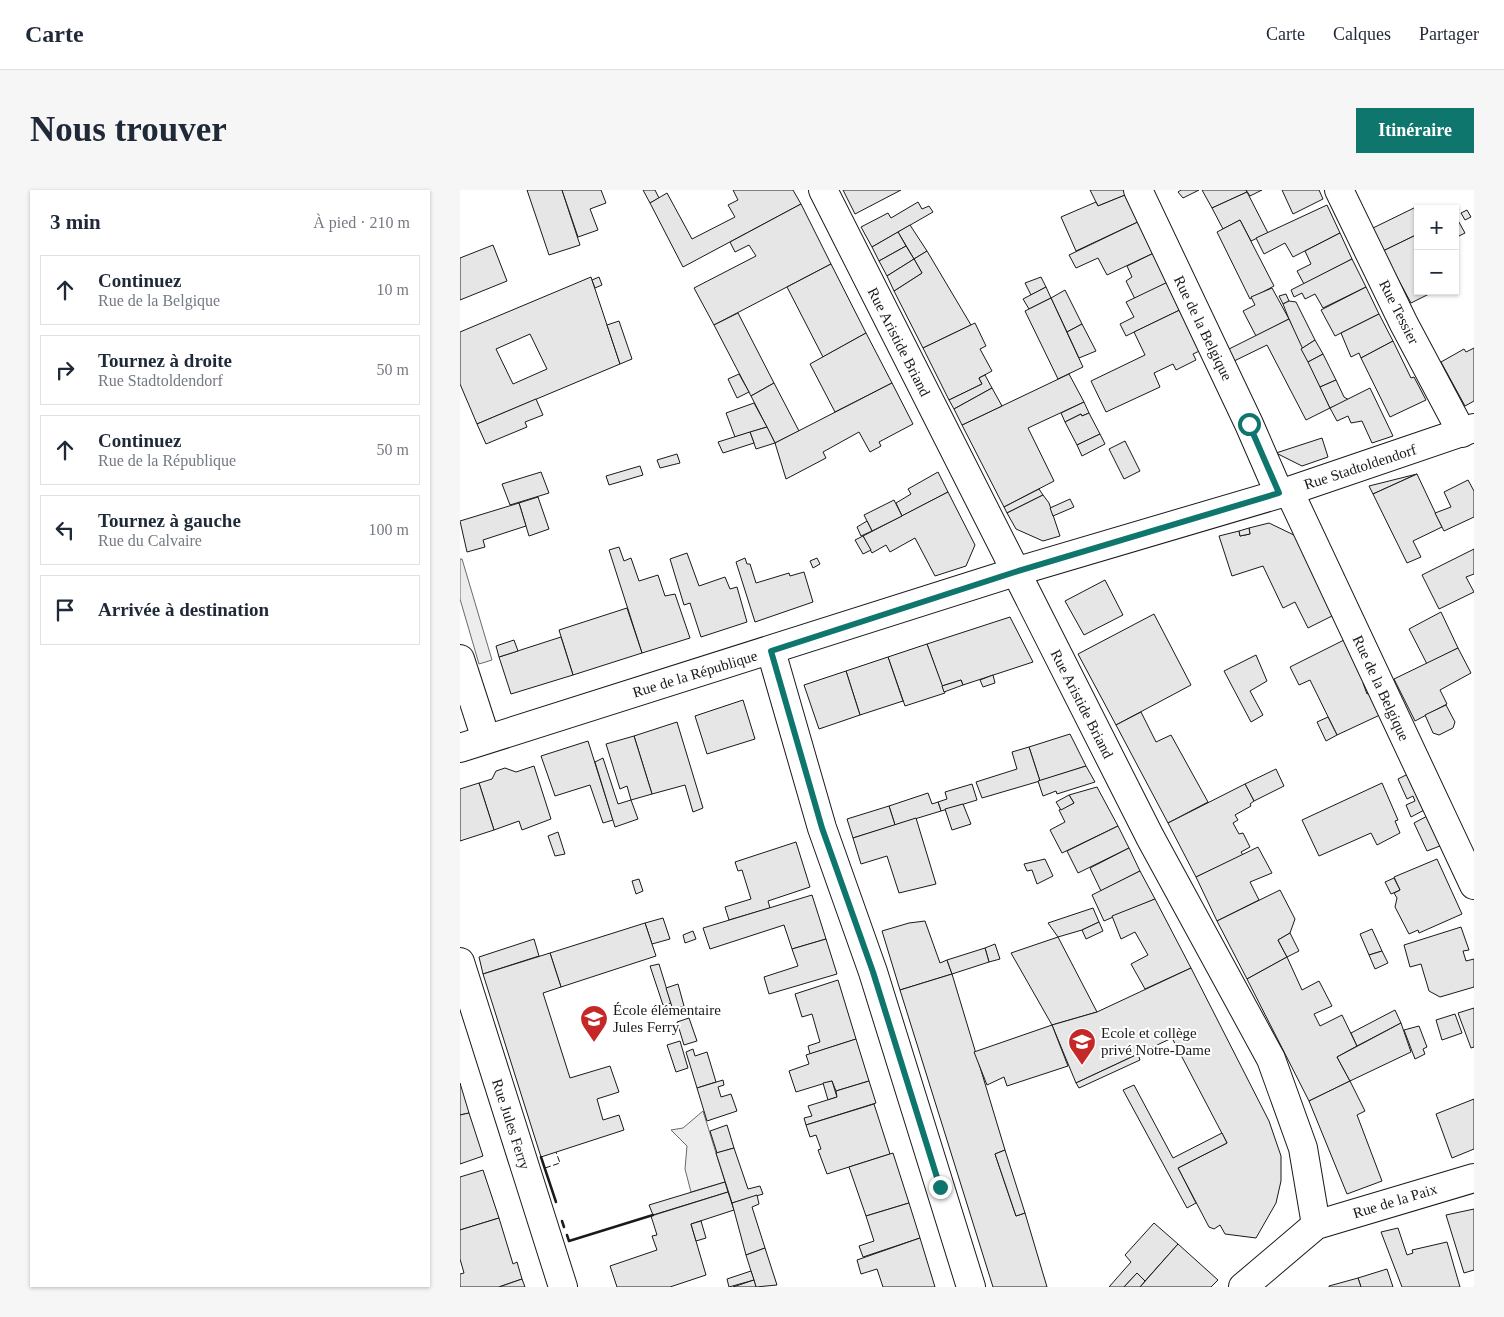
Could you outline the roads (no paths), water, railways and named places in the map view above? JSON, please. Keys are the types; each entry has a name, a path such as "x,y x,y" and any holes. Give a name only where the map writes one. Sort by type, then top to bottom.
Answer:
{"street":[{"name":"Rue Aristide Briand","path":"823,190 1150,836 1271,1059 1303,1148 1316,1225"},
{"name":"Rue de la Belgique","path":"1138,190 1249,424 1284,492 1474,885"},
{"name":"Rue Tessier","path":"1339,190 1404,324 1470,433"},
{"name":"Rue Stadtoldendorf","path":"1015,572 1284,492 1470,433"},
{"name":"Rue de la République","path":"460,748 771,651 1015,572"},
{"path":"771,651 822,828 873,972 971,1287"},
{"path":"460,658 486,739"},
{"name":"Rue Jules Ferry","path":"460,962 563,1287"},
{"name":"Rue de la Paix","path":"1316,1225 1474,1178"},
{"path":"1243,1287 1316,1225"}],"place":[{"name":"École élémentaire Jules Ferry","path":"594,1043"},
{"name":"Ecole et collège privé Notre-Dame","path":"1082,1066"}]}
